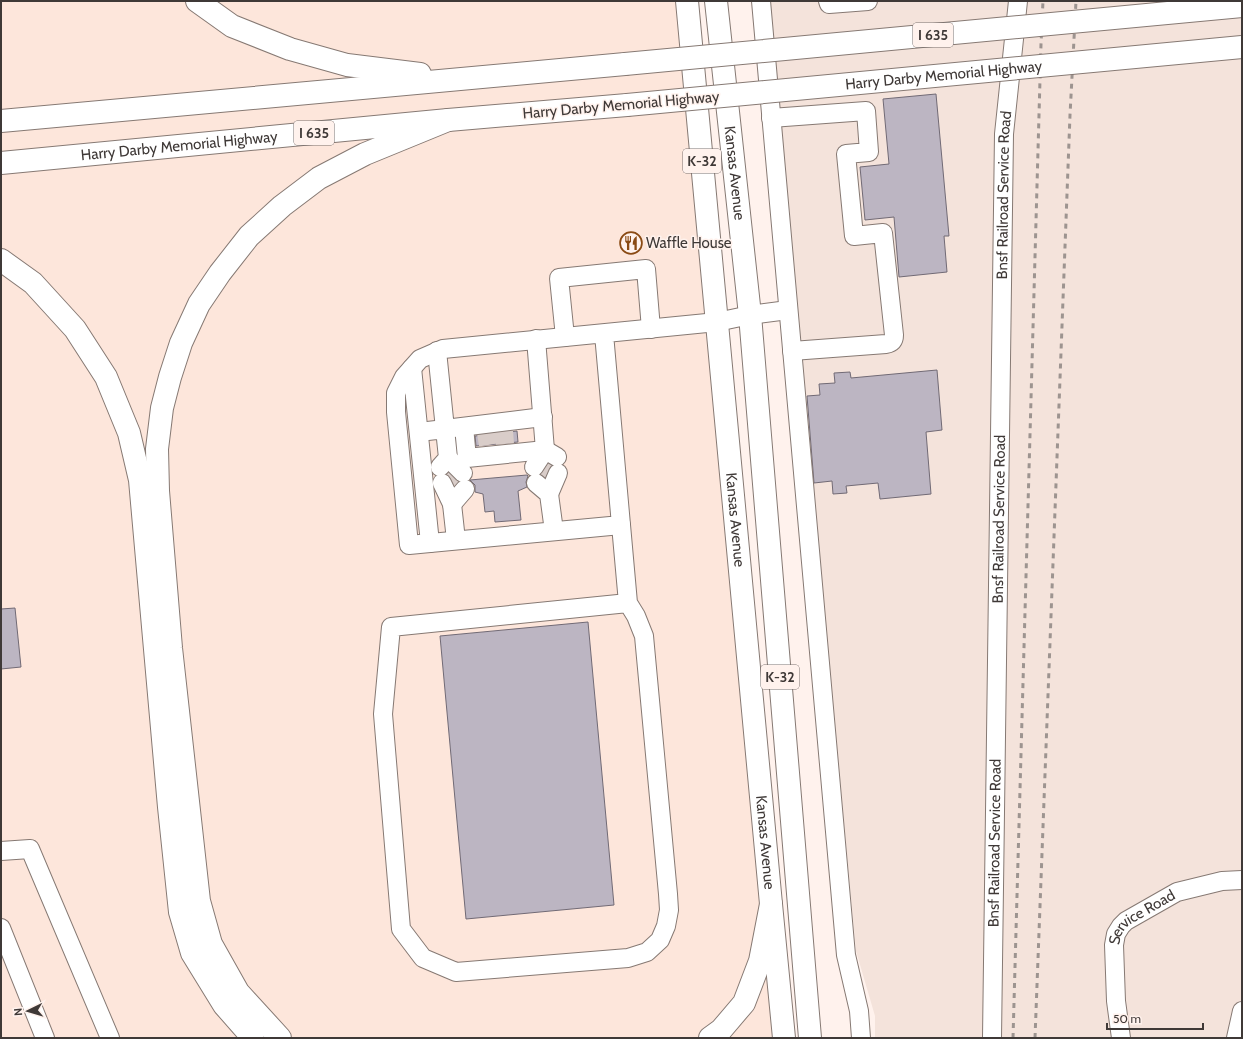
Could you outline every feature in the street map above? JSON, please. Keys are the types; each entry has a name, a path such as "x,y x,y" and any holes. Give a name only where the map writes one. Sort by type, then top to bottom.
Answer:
{"main road":[{"path":"197,1 232,26 290,49 347,65 459,80"},
{"name":"Kansas Avenue","path":"687,1 784,1038"},
{"name":"Kansas Avenue","path":"716,1 750,315 810,1038"},
{"name":"I 635","path":"1,121 459,80 1242,6"},
{"name":"Harry Darby Memorial Highway","path":"1,164 448,120 627,105 1242,47"},
{"path":"280,1038 238,992 211,944 199,901 171,648 158,491 157,449 162,408 181,343 199,304 220,273 249,236 282,206 319,178 365,154 448,120"},
{"path":"1,260 33,283 75,329 106,377 129,434 140,480 169,807 180,912 192,953 224,1005 253,1038"},
{"path":"710,1038 721,1030 744,1003 760,961 771,904"}],"street":[{"path":"761,1 846,955 859,1011 861,1038"},
{"path":"828,1 829,4 868,1"},
{"name":"Bnsf Railroad Service Road","path":"992,1038 1004,134 1018,1"},
{"path":"771,118 866,111 869,152 846,154 854,236 883,233 894,335 894,339 886,344 792,351"},
{"path":"565,336 559,278 646,269 651,329"},
{"path":"621,525 409,545 396,412 396,393 404,377 420,359 443,348 565,336 604,334 717,322 750,315 788,310"},
{"path":"604,334 628,603 636,616 644,636 668,894 669,910 666,926 660,940 647,952 628,958 456,972 423,958 401,929 382,714 391,627 628,603"},
{"path":"536,339 542,417 554,531"},
{"path":"437,351 451,475 452,504 456,540"},
{"path":"412,368 430,543"},
{"path":"464,427 467,458 496,439 542,417"},
{"path":"418,432 464,427 496,439 547,470"},
{"path":"1,851 30,849 110,1038"},
{"name":"Service Road","path":"1121,1038 1116,1001 1114,945 1116,934 1121,926 1126,921 1177,892 1222,881 1242,880"},
{"path":"1,928 45,1038"},
{"path":"1236,1038 1242,1011"}],"shaded area":[{"path":"1,1 686,1 780,1038 1,1038"},
{"path":"767,1 1242,1 1242,1038 875,1038 875,1016 856,951"}],"building":[{"path":"936,94 949,236 944,236 947,272 899,277 894,217 865,220 860,167 889,164 883,99"},
{"path":"937,370 942,430 926,432 931,494 880,499 878,483 846,486 847,493 833,494 832,481 814,483 807,396 820,395 819,384 835,383 834,373 850,372 851,378"},
{"path":"517,431 518,442 476,446 475,436"},
{"path":"527,475 527,487 518,491 521,520 495,522 494,511 485,512 483,494 475,492 475,485 470,480"},
{"path":"15,608 21,667 1,669 1,609"},
{"path":"588,622 614,905 466,919 440,636"}],"tunnel":[{"path":"504,431 505,444"},
{"path":"486,433 488,445"},
{"path":"546,461 548,478"},
{"path":"449,469 451,486"}],"railway":[{"path":"1013,1038 1043,1"},
{"path":"1035,1038 1070,115 1076,1"}],"place":[{"name":"Waffle House","path":"631,243"}]}
